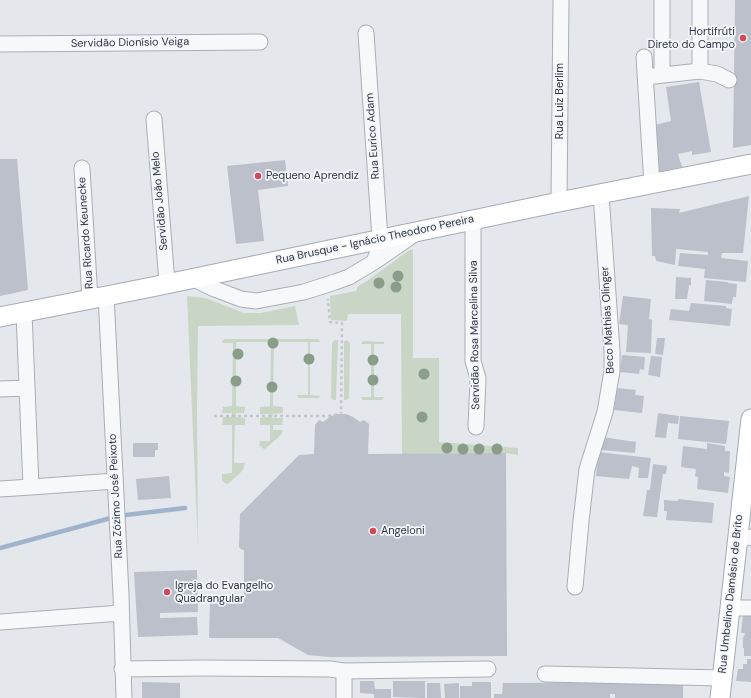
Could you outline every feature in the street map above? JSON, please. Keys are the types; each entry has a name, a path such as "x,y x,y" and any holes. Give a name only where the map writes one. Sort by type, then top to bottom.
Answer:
{"main road":[{"name":"Rua Brusque - Ignácio Theodoro Pereira","path":"0,317 751,164"},
{"name":"Rua Umbelino Damásio de Brito","path":"720,698 729,608 744,539 751,419"}],"street":[{"name":"Rua Luiz Berlim","path":"560,202 561,0"},
{"path":"662,0 662,75"},
{"path":"700,0 700,71"},
{"name":"Rua Eurico Adam","path":"366,33 380,239 374,262"},
{"name":"Servidão Dionísio Veiga","path":"0,44 260,42"},
{"path":"644,57 652,184"},
{"path":"645,77 700,71 717,74 729,80"},
{"name":"Servidão João Melo","path":"154,119 167,283"},
{"name":"Rua Ricardo Keunecke","path":"82,168 98,297"},
{"name":"Beco Mathias Olinger","path":"574,587 587,469 605,412 612,371 601,194"},
{"name":"Servidão Rosa Marcelina Silva","path":"473,220 473,361 478,378 476,427"},
{"path":"192,278 212,288 241,299 256,302 291,295 349,277 420,231"},
{"name":"Rua Zózimo José Peixoto","path":"98,297 115,481 124,698"},
{"path":"24,312 31,487"},
{"path":"0,389 27,388"},
{"path":"0,489 115,481"},
{"path":"729,608 751,608"},
{"path":"0,622 121,613"},
{"path":"122,669 330,669 344,671 488,669"},
{"path":"344,671 344,698"},
{"path":"545,674 722,678"}],"path":[{"path":"214,416 327,416 341,414 342,323 330,322 327,296"}],"green space":[{"path":"413,249 413,358 439,358 439,442 518,448 518,455 506,453 402,454 401,314 348,314 347,321 331,320 330,296 356,291 358,286"},
{"path":"187,296 206,298 244,313 261,313 295,306 299,325 198,326 198,546"},
{"path":"225,339 318,339 321,342 310,342 310,395 321,396 318,398 300,398 297,395 308,395 308,342 274,342 273,406 283,407 283,413 273,414 272,418 283,418 282,425 273,425 273,430 283,430 281,435 264,449 259,445 260,441 270,441 270,425 260,425 260,418 268,417 269,414 260,414 260,407 270,406 271,342 236,342 236,406 245,407 244,413 236,413 236,417 245,418 245,425 235,425 234,463 245,463 243,470 226,484 222,480 222,474 232,473 232,425 222,425 223,417 231,417 232,413 222,413 223,407 232,406 233,343 222,343"},
{"path":"335,340 338,340 336,400 333,400 331,397 332,344"},
{"path":"347,340 350,343 349,398 344,400 344,341"},
{"path":"363,341 384,342 384,344 374,344 374,397 384,397 382,400 363,400 361,397 371,397 371,344 361,344"}],"building":[{"path":"735,0 751,0 751,145 733,148"},
{"path":"699,82 711,152 692,155 692,151 678,154 682,167 658,172 655,125 671,121 666,87"},
{"path":"0,159 17,159 28,290 0,296"},
{"path":"285,160 288,186 258,190 264,241 236,244 227,166"},
{"path":"749,196 743,253 722,253 721,258 748,261 746,282 704,278 705,269 678,266 680,253 708,255 708,252 676,249 675,265 656,261 655,256 652,256 651,208 680,209 679,213"},
{"path":"676,277 691,278 691,285 689,285 687,299 675,299"},
{"path":"706,280 737,284 736,297 733,297 732,304 704,301"},
{"path":"623,296 651,299 649,319 652,320 651,353 626,352 628,325 619,324"},
{"path":"691,303 726,306 726,308 732,309 730,326 669,320 671,309 689,311"},
{"path":"657,338 665,338 663,355 655,354"},
{"path":"622,355 645,357 644,370 640,369 639,374 620,372"},
{"path":"651,356 662,357 660,377 648,375"},
{"path":"617,388 636,390 635,395 644,396 642,413 614,410"},
{"path":"658,413 679,416 678,424 668,423 666,438 655,437"},
{"name":"Angeloni","path":"346,414 360,422 364,420 369,424 368,454 506,453 507,656 329,657 308,655 278,638 209,638 210,602 244,602 244,550 239,547 240,514 299,455 314,454 315,425 319,420 323,422 331,416"},
{"path":"680,416 729,421 726,444 678,439"},
{"path":"602,437 636,442 635,453 601,450"},
{"path":"133,443 158,443 158,450 155,450 155,457 133,457"},
{"path":"707,443 725,446 725,451 730,451 729,473 724,472 724,476 730,477 728,493 697,489 698,477 695,476 696,469 681,467 683,446 707,449"},
{"path":"598,452 651,458 648,478 638,478 639,468 632,466 629,479 596,476"},
{"path":"653,464 667,466 666,474 663,474 657,517 643,516 647,490 650,490"},
{"path":"169,476 171,498 138,500 136,479"},
{"path":"678,499 714,503 712,523 666,520 667,511 664,511 664,500 678,501"},
{"name":"Igreja do Evangelho Quadrangular","path":"197,570 198,612 160,613 160,618 197,617 198,635 138,637 134,572"},
{"path":"751,614 751,656 744,656 743,637 745,633 741,633 743,615"},
{"path":"747,659 751,659 751,682 736,681 738,669 743,669 743,664 747,664"},
{"path":"360,681 374,681 375,689 391,689 391,698 374,698 374,694 360,693"},
{"path":"393,681 425,681 425,698 393,697"},
{"path":"142,682 180,683 180,698 142,698"},
{"path":"472,682 491,682 491,698 460,698 460,686 472,686"},
{"path":"683,682 683,698 615,698 615,694 610,694 610,698 494,698 494,694 502,694 503,683"},
{"path":"427,683 440,683 441,698 427,698"},
{"path":"459,683 459,698 445,698 444,684"}],"waterway":[{"path":"126,515 185,508"},
{"path":"0,548 111,518"}],"place":[{"name":"Hortifrúti Direto do Campo","path":"743,38"},
{"name":"Pequeno Aprendiz","path":"258,176"},
{"name":"Angeloni","path":"373,531"},
{"name":"Igreja do Evangelho Quadrangular","path":"167,592"}]}
